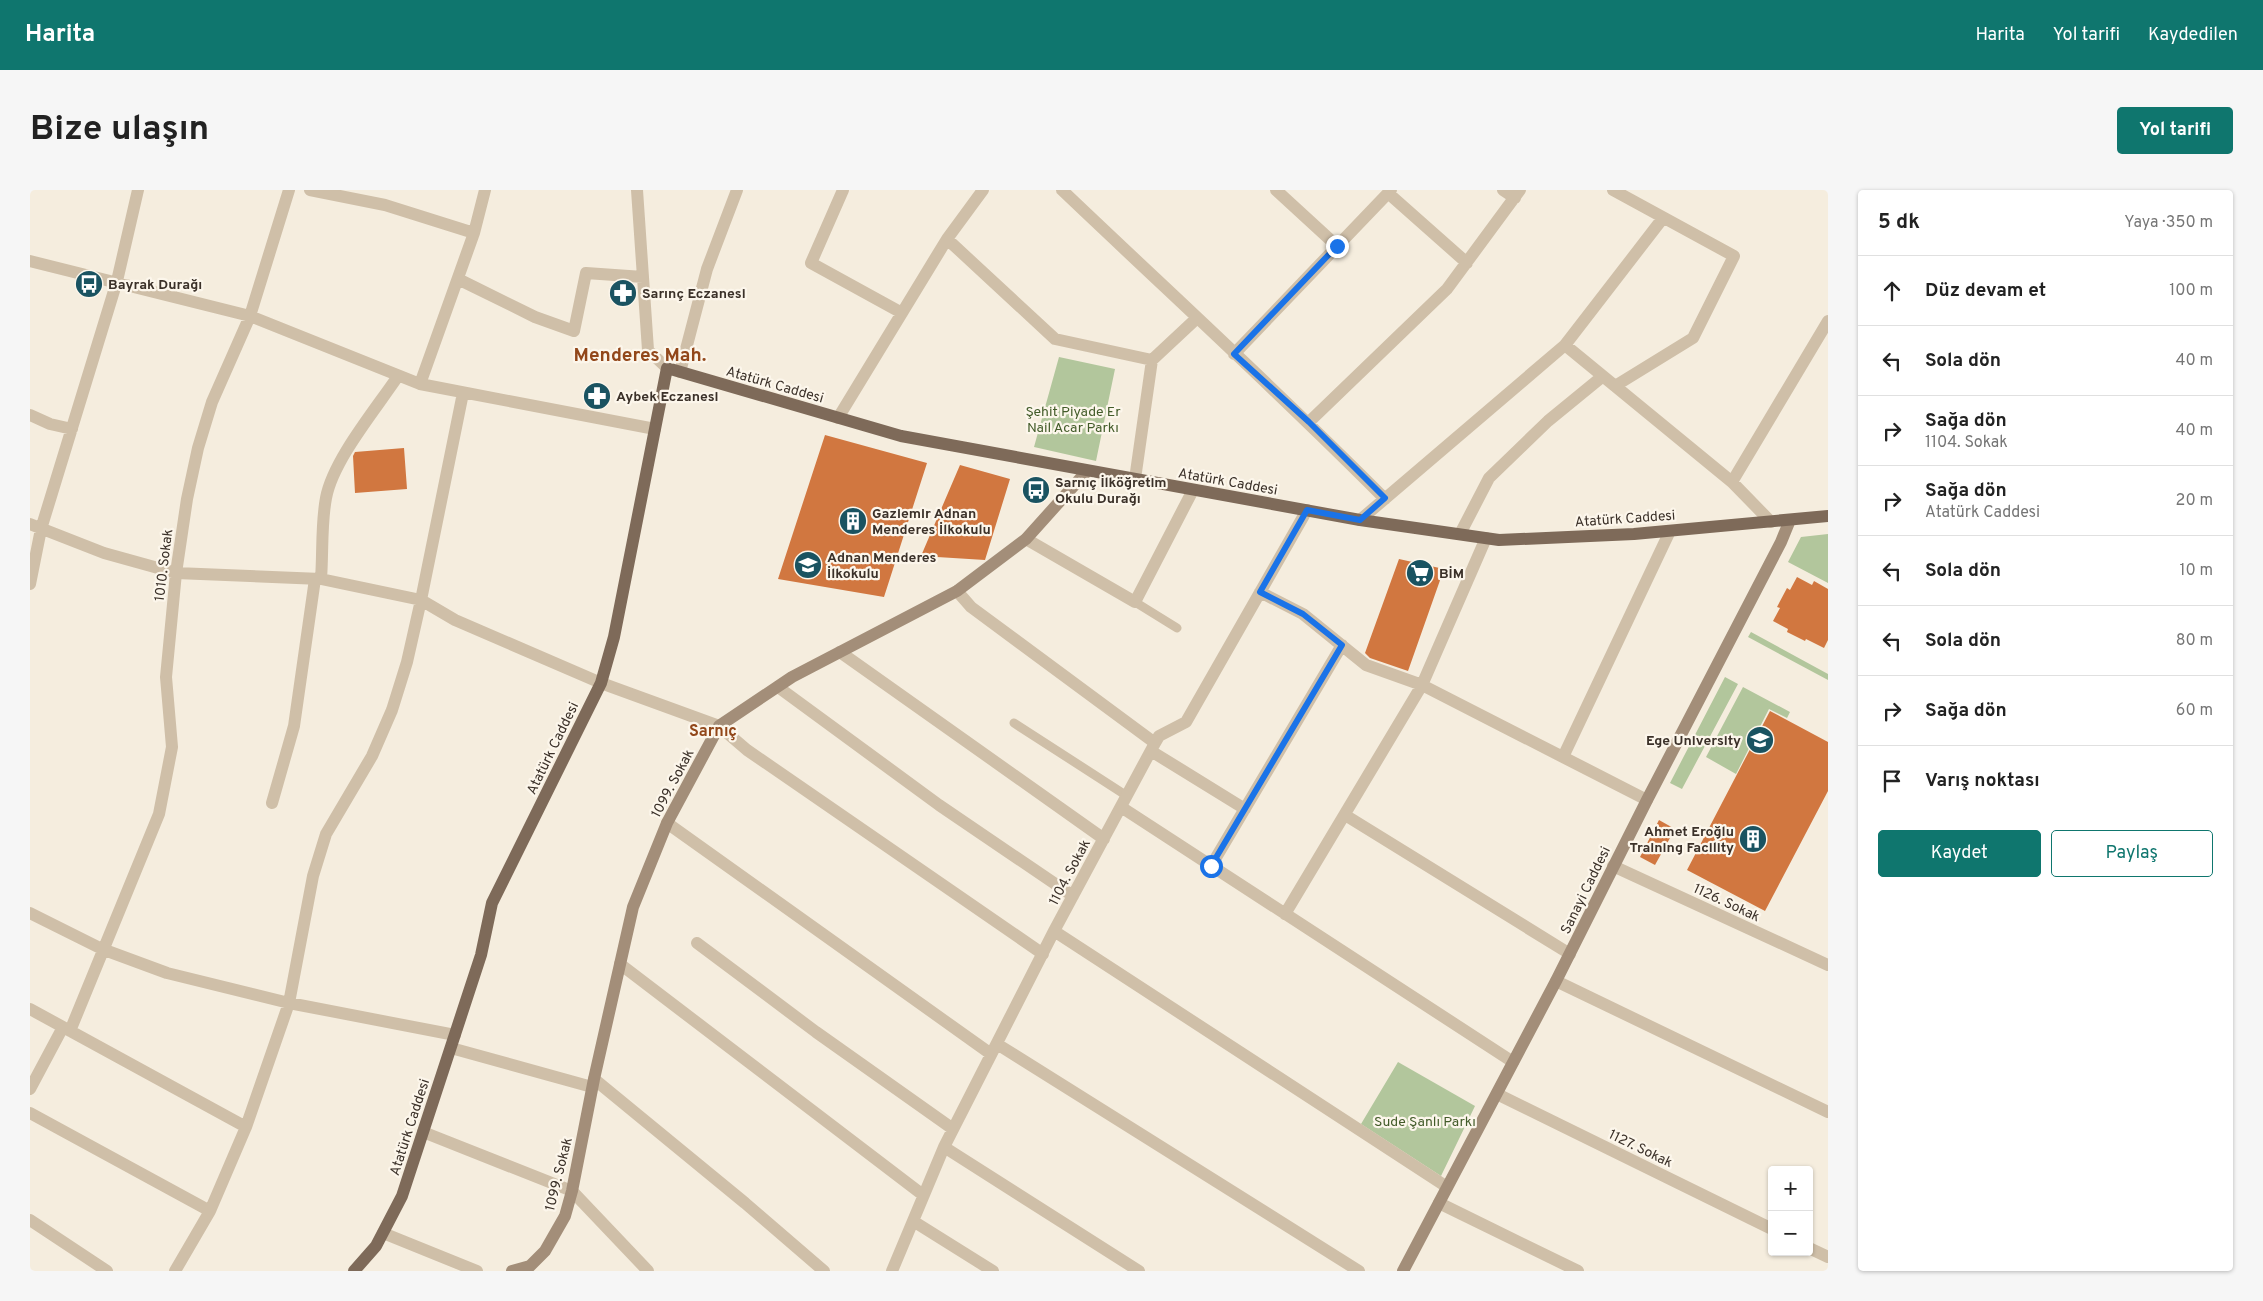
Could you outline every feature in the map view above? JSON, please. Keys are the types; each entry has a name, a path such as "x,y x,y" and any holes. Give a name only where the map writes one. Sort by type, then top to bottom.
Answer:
{"main road":[{"name":"Atatürk Caddesi","path":"354,1271 376,1246 402,1196 481,955 492,903 600,683 614,637 667,368 901,436 1360,520 1499,540 1670,531 1828,516"}],"street":[{"path":"30,584 36,526 72,429 116,281 138,190"},
{"name":"1010. Sokak","path":"30,1089 66,1029 159,814 172,747 166,677 176,573 187,499 198,448 212,402 250,316 289,190"},
{"path":"310,190 385,204 474,233"},
{"path":"420,384 474,233 485,190"},
{"path":"637,190 648,350 667,368"},
{"path":"680,372 707,269 737,190"},
{"path":"843,190 811,263 902,313"},
{"path":"1062,190 1234,354 1309,422 1385,498"},
{"path":"1276,190 1337,246"},
{"path":"1309,422 1447,289 1518,194 1503,190"},
{"path":"1613,190 1734,256 1693,338 1615,386"},
{"path":"1234,354 1389,191 1467,263"},
{"path":"838,418 977,192"},
{"path":"1360,520 1565,345 1664,218"},
{"path":"947,239 1055,339 1152,360"},
{"path":"30,261 250,316 420,384 655,429"},
{"path":"458,279 535,318 574,331 586,272 643,277"},
{"path":"1134,479 1152,360 1197,318"},
{"path":"1732,482 1828,321"},
{"path":"1565,345 1732,482 1771,522"},
{"path":"272,803 294,726 318,579 326,498 334,475 351,446 398,376"},
{"path":"1460,534 1489,478 1548,421 1603,376"},
{"path":"175,1271 210,1212 246,1127 289,1003 313,876 326,834 372,756 392,710 408,662 463,393"},
{"path":"30,415 50,424 72,429"},
{"name":"1099. Sokak","path":"512,1271 530,1266 545,1251 565,1216 572,1192 593,1083 633,907 667,823 719,726 778,687 840,652 957,591 1026,539 1087,471"},
{"path":"1026,539 1135,602 1193,490"},
{"name":"1104. Sokak","path":"892,1271 944,1147 1054,931 1153,747 1159,736 1186,722 1307,510"},
{"name":"Sanayi Caddesi","path":"1403,1271 1570,954 1613,866 1781,542 1790,520"},
{"path":"36,526 104,553 176,573 318,579 422,600 455,620 600,683 719,726 747,750 1043,954"},
{"path":"1563,757 1670,531"},
{"path":"1285,914 1422,685 1486,538"},
{"path":"957,591 971,607 1153,747 1245,809"},
{"path":"1260,592 1303,614 1366,665 1422,685 1647,800"},
{"path":"1211,866 1342,645"},
{"path":"840,652 1104,839"},
{"path":"778,687 939,805 1073,896"},
{"path":"1124,801 1211,866 1514,1062"},
{"path":"1345,815 1570,954"},
{"path":"667,823 994,1049 1359,1271"},
{"name":"1126. Sokak","path":"1613,866 1828,965"},
{"path":"30,913 102,948 167,973 289,1003 455,1035"},
{"path":"1054,931 1448,1187"},
{"path":"697,943 816,1032 953,1129"},
{"path":"620,964 924,1195"},
{"path":"1556,981 1828,1112"},
{"path":"30,1010 246,1127"},
{"path":"451,1048 593,1083 745,1203 824,1271"},
{"name":"1127. Sokak","path":"1497,1094 1768,1227"},
{"path":"30,1113 210,1212"},
{"path":"423,1132 572,1192 648,1271"},
{"path":"944,1147 1139,1271"},
{"path":"1439,1203 1578,1271"},
{"path":"30,1220 107,1271"},
{"path":"913,1221 993,1271"},
{"path":"383,1233 477,1271"},
{"path":"1813,1250 1828,1257"}],"lane":[{"path":"1135,602 1177,628"},
{"path":"1014,723 1124,801"}],"green space":[{"name":"Şehit Piyade Er Nail Acar Parkı","path":"1059,357 1115,369 1096,461 1034,447"},
{"path":"1828,534 1828,583 1788,562 1801,537"},
{"path":"1751,632 1828,674 1828,680 1748,637"},
{"path":"1725,677 1738,684 1682,789 1670,783"},
{"path":"1743,687 1790,712 1787,718 1769,709 1736,774 1706,757"},
{"name":"Sude Şanlı Parkı","path":"1398,1062 1475,1106 1441,1176 1361,1124"}],"building":[{"name":"Gaziemir Adnan Menderes İlkokulu","path":"825,435 927,463 884,597 778,579"},
{"path":"404,448 407,489 355,493 353,456 355,452"},
{"path":"960,465 1010,479 985,560 921,556"},
{"path":"1399,559 1444,569 1408,671 1370,658 1365,653"},
{"path":"1797,577 1812,585 1814,581 1828,589 1828,640 1824,648 1787,632 1788,629 1773,621 1780,608 1777,607 1787,588 1790,590"},
{"name":"Ahmet Eroğlu Training Facility","path":"1770,711 1828,742 1828,791 1765,911 1687,870"},
{"path":"1659,820 1675,829 1655,865 1640,857"}],"place":[{"name":"Bayrak Durağı","path":"89,284"},
{"name":"Sarınç Eczanesi","path":"623,293"},
{"name":"Aybek Eczanesi","path":"597,396"},
{"name":"Sarnıç İlköğretim Okulu Durağı","path":"1036,490"},
{"name":"Gaziemir Adnan Menderes İlkokulu","path":"853,521"},
{"name":"Adnan Menderes İlkokulu","path":"808,565"},
{"name":"BİM","path":"1420,573"},
{"name":"Ege University","path":"1760,740"},
{"name":"Ahmet Eroğlu Training Facility","path":"1753,839"}],"district":[{"name":"Menderes Mah.","path":"640,354"},
{"name":"Sarnıç","path":"713,730"}],"route":[{"path":"1211,866 1342,645 1303,614 1260,592 1307,510 1360,520 1385,498 1309,422 1234,354 1337,246"}]}
